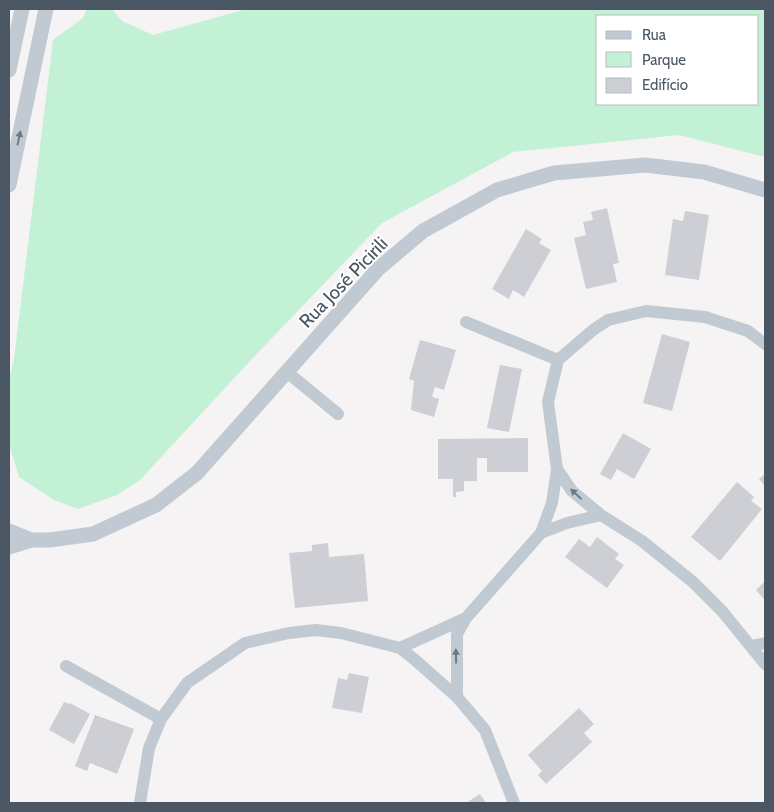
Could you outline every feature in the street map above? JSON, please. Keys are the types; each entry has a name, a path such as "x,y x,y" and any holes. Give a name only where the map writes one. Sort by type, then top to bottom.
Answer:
{"street":[{"path":"9,70 22,9"},
{"path":"9,185 46,9"},
{"name":"Rua José Picirili","path":"32,540 50,540 93,534 156,505 197,473 378,269 423,231 498,190 554,173 645,165 704,172 765,190"},
{"path":"457,697 457,634 466,618 541,533 552,503 556,469 548,402 558,360 593,330 608,320 646,311 705,317 748,331 765,344"},
{"path":"466,322 558,360"},
{"path":"286,372 338,414"},
{"path":"556,469 572,491 601,515 642,541 693,582 722,611 765,664"},
{"path":"541,533 567,523 601,515"},
{"path":"9,531 32,540"},
{"path":"9,546 32,540"},
{"path":"400,648 466,618"},
{"path":"140,803 140,793 149,748 161,718 187,683 245,643 289,633 316,630 342,633 400,648 457,697 485,730 514,803"},
{"path":"750,646 765,643"},
{"path":"66,666 161,718"}],"green space":[{"path":"87,9 112,9 122,21 153,35 247,9 765,9 765,157 679,135 513,152 382,223 140,480 117,495 78,509 54,500 19,477 9,444 9,380 14,359 53,40 83,18"}],"building":[{"path":"607,208 619,263 613,264 617,282 586,289 574,238 586,235 583,222 593,220 591,212"},
{"path":"685,211 709,215 699,280 665,275 673,219 683,221"},
{"path":"526,229 542,239 539,243 551,250 524,297 513,290 509,299 492,289"},
{"path":"662,334 690,342 672,411 643,403"},
{"path":"420,340 456,350 444,390 435,387 432,397 439,399 434,417 411,410 414,381 409,379"},
{"path":"500,365 522,369 509,432 487,428"},
{"path":"623,433 651,449 634,479 617,469 611,480 600,474"},
{"path":"528,438 528,472 487,472 487,458 477,458 477,481 464,481 464,491 456,492 456,497 453,497 453,479 438,479 438,439"},
{"path":"765,474 765,486 759,479"},
{"path":"737,482 754,497 751,501 762,509 720,561 691,537"},
{"path":"597,537 619,554 615,559 624,565 607,588 565,557 579,539 590,547"},
{"path":"328,543 329,557 364,554 368,601 295,608 289,553 312,551 312,545"},
{"path":"765,581 765,600 756,590"},
{"path":"349,673 369,677 362,713 332,708 338,678 347,680"},
{"path":"64,702 70,703 90,714 74,744 49,730"},
{"path":"579,708 594,724 584,733 592,742 546,784 538,775 542,771 528,755"},
{"path":"95,715 134,729 117,774 90,763 87,771 75,766"},
{"path":"480,794 486,803 466,803"}]}
